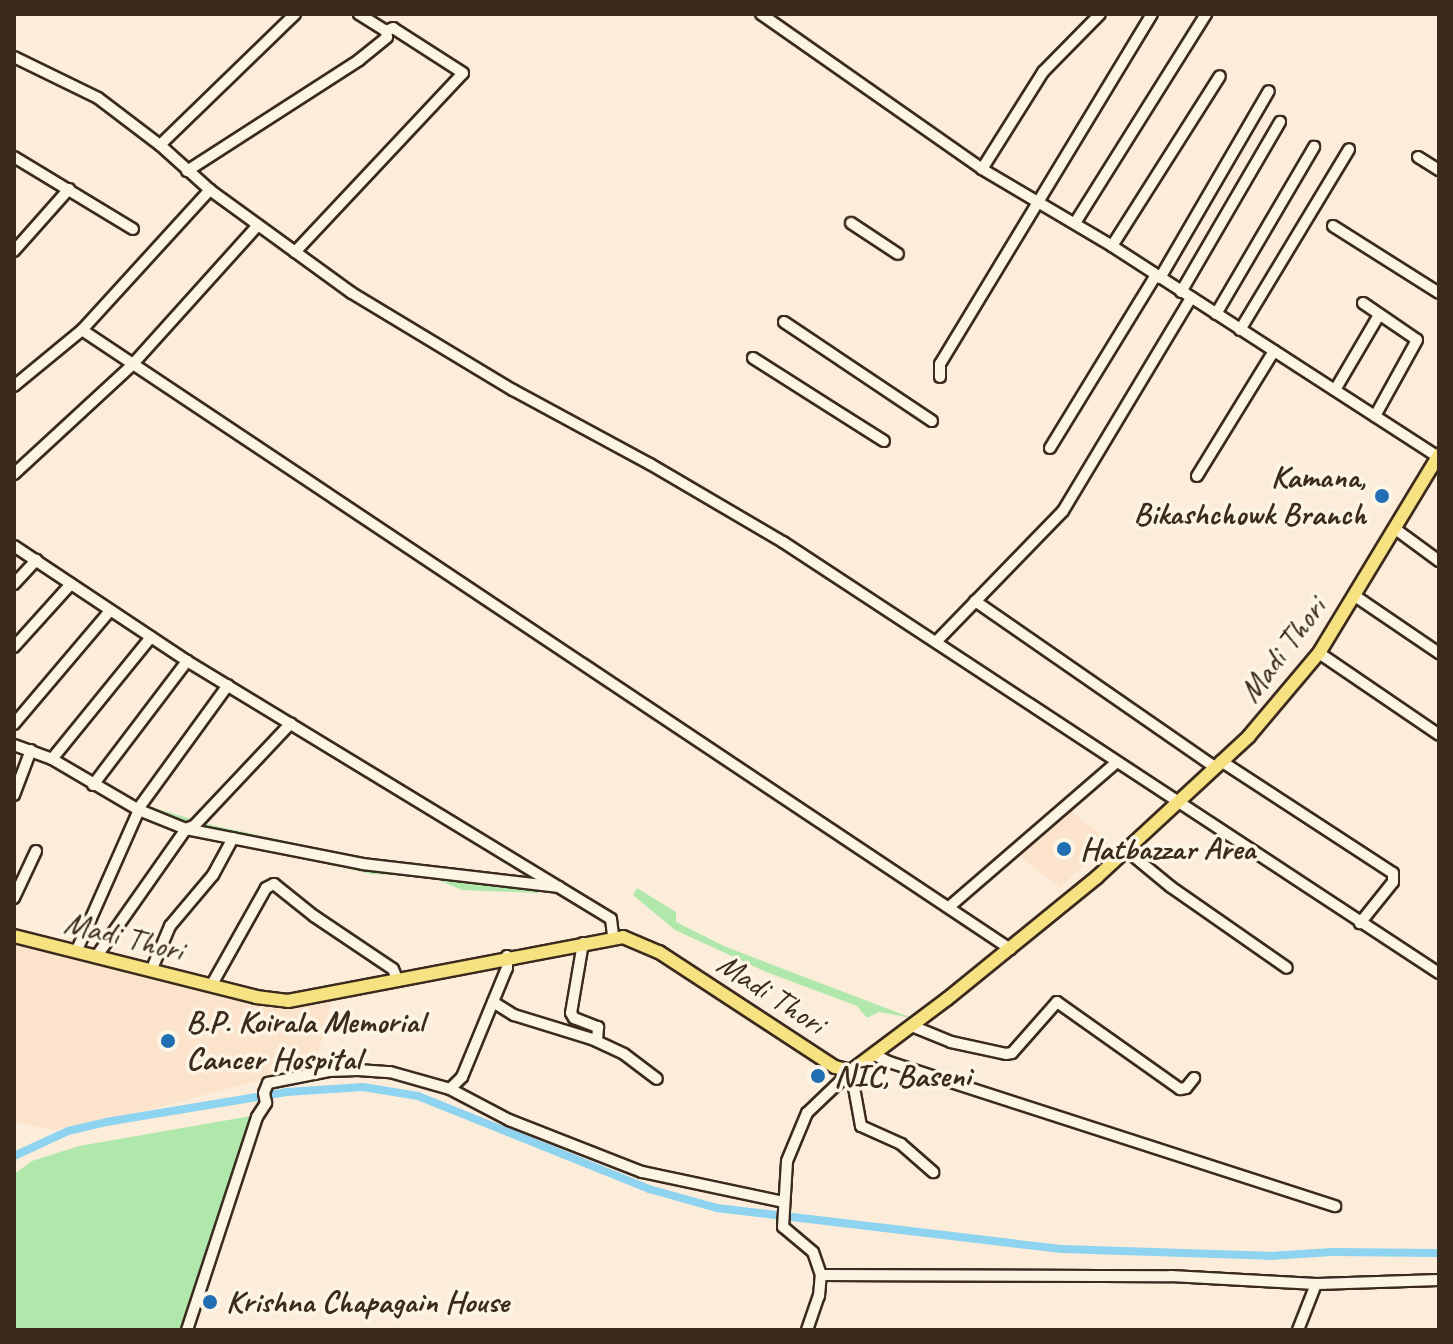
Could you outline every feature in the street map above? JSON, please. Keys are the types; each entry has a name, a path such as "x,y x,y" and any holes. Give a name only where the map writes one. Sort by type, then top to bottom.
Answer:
{"main road":[{"name":"Madi Thori","path":"14,936 211,986 288,1001 613,936 631,939 659,952 835,1067 851,1071 1010,949 1126,850 1278,706 1319,653 1437,463"}],"street":[{"path":"160,145 295,14"},
{"path":"187,171 359,60 387,37 386,31 359,14"},
{"path":"761,14 982,169 1112,246 1335,390 1437,463"},
{"path":"982,169 1043,72 1100,14"},
{"path":"940,377 940,364 1152,14"},
{"path":"1075,223 1206,14"},
{"path":"295,252 463,73 393,28 386,31"},
{"path":"14,57 98,98 160,145 210,190 352,293 502,384 766,531 1176,804 1439,973"},
{"path":"1112,246 1220,76"},
{"path":"1050,448 1269,91"},
{"path":"936,642 1063,511 1280,122"},
{"path":"1216,314 1314,147"},
{"path":"1240,330 1349,149"},
{"path":"14,157 133,229"},
{"path":"1418,157 1439,170"},
{"path":"14,251 69,189"},
{"path":"14,386 82,330 210,190"},
{"path":"851,223 898,254"},
{"path":"14,474 132,365 258,225"},
{"path":"1333,226 1439,293"},
{"path":"1363,303 1417,340 1375,416"},
{"path":"1335,390 1379,315"},
{"path":"784,322 932,421"},
{"path":"82,330 1010,949"},
{"path":"1197,476 1274,351"},
{"path":"753,358 884,441"},
{"path":"1394,528 1439,561"},
{"path":"14,546 187,661 611,919 613,936"},
{"path":"14,584 36,560"},
{"path":"14,647 71,584"},
{"path":"1355,596 1439,653"},
{"path":"975,601 1218,764 1393,873 1393,882 1360,923"},
{"path":"14,724 110,611"},
{"path":"52,759 151,637"},
{"path":"1319,653 1439,735"},
{"path":"93,785 187,661"},
{"path":"76,952 139,810 228,685"},
{"path":"96,957 186,829 194,826 291,723"},
{"path":"14,745 52,759 139,810 186,829 363,864 561,888"},
{"path":"14,795 31,750"},
{"path":"949,907 1116,763"},
{"path":"151,971 170,926 213,875 233,838"},
{"path":"1126,850 1171,887 1287,968"},
{"path":"14,898 36,851"},
{"path":"211,986 266,888 274,884 314,916 393,969 397,979"},
{"path":"583,943 571,1013 574,1018 598,1027 597,1041"},
{"path":"450,1089 462,1077 507,968 507,956"},
{"path":"493,1002 514,1015 597,1041 624,1054 657,1079"},
{"path":"912,1026 951,1042 1006,1054 1012,1053 1057,1002 1180,1089 1186,1088 1194,1078"},
{"path":"875,1055 1335,1206"},
{"path":"187,1330 268,1083 274,1081 329,1071 390,1072 450,1089 509,1120 642,1172 783,1206"},
{"path":"851,1071 861,1126 901,1144 933,1172"},
{"path":"807,1330 819,1296 821,1275 813,1252 785,1231 782,1221 789,1149 802,1121 851,1071"},
{"path":"821,1275 1171,1276 1316,1284 1439,1280"},
{"path":"1298,1330 1316,1284"}],"shaded area":[{"name":"Hatbazzar Area","path":"1072,811 1108,842 1060,888 1019,856"},
{"name":"B.P. Koirala Memorial Cancer Hospital","path":"14,944 273,1007 333,996 315,1066 125,1116 51,1130 14,1122"}],"green space":[{"path":"14,741 64,759 111,789 148,806 211,825 370,859 459,869 547,886 538,893 462,890 431,877 371,874 188,833 126,810 42,761 14,752"},
{"path":"637,888 676,912 676,922 726,947 912,1018 879,1012 867,1018 857,1006 766,972 675,930 633,895"},
{"path":"251,1116 180,1330 14,1330 14,1174 32,1161 79,1146"}],"waterway":[{"path":"14,1156 68,1131 106,1122 287,1092 363,1087 418,1096 649,1189 717,1208 1062,1249 1269,1256 1332,1252 1439,1253"}],"place":[{"name":"Kamana, Bikashchowk Branch","path":"1382,496"},
{"name":"Hatbazzar Area","path":"1064,849"},
{"name":"B.P. Koirala Memorial Cancer Hospital","path":"168,1041"},
{"name":"NIC, Baseni","path":"818,1076"},
{"name":"Krishna Chapagain House","path":"210,1302"}]}
